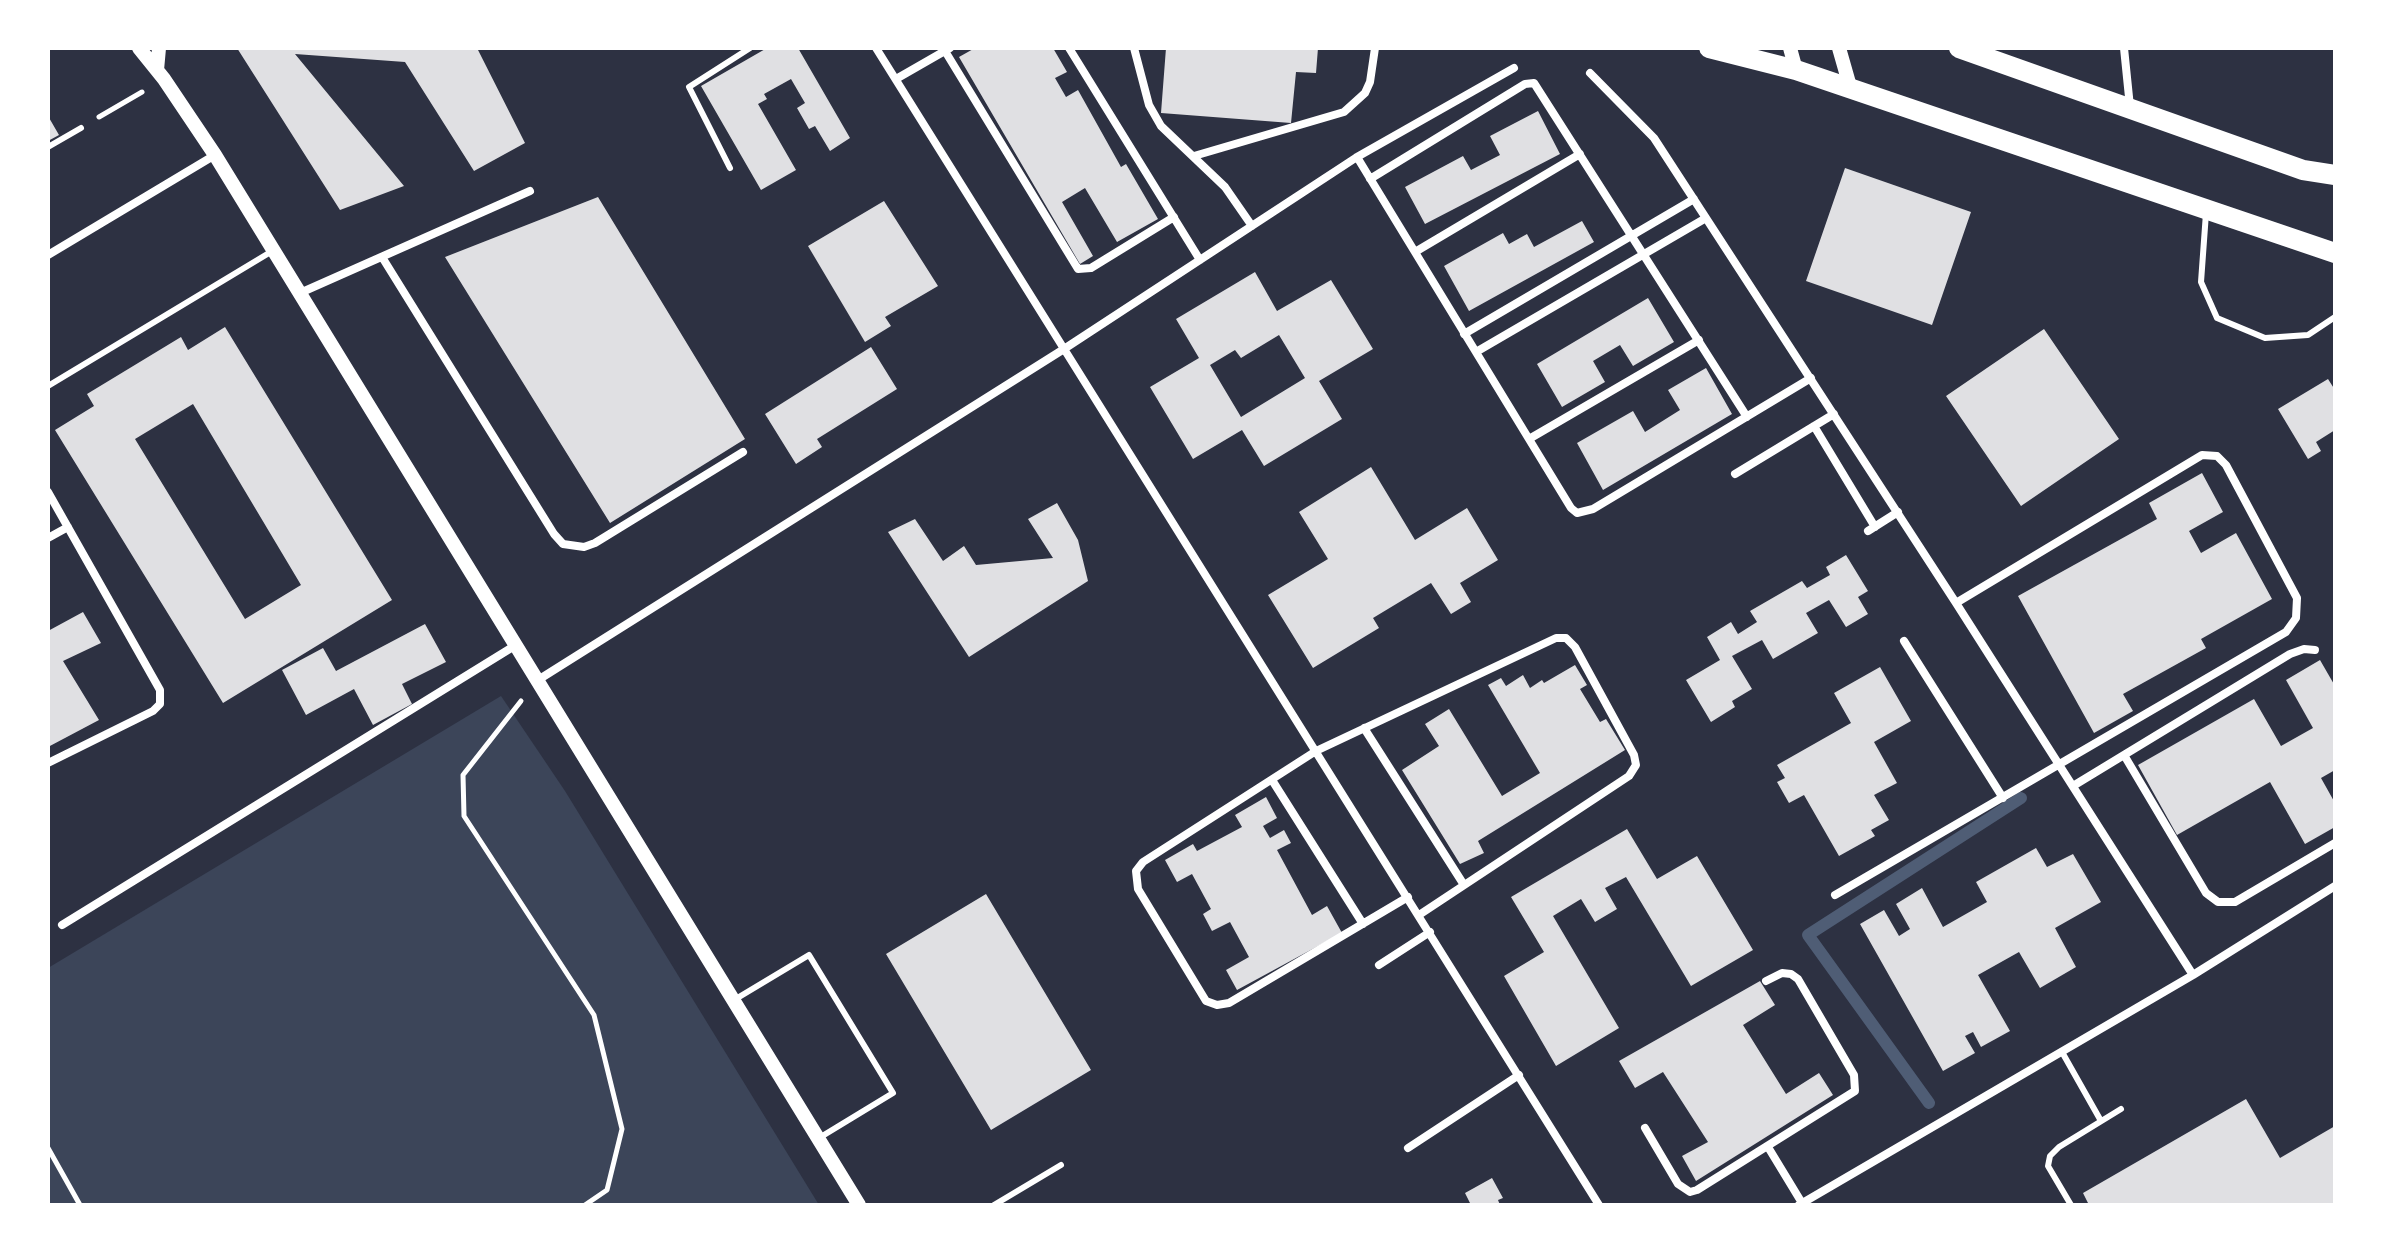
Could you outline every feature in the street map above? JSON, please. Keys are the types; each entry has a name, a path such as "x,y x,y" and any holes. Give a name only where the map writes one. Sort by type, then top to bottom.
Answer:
{"main road":[{"path":"1709,48 1755,57 1796,70 2335,253"},
{"path":"1959,48 2303,170 2335,175"}],"street":[{"path":"139,48 215,155 859,1205"},
{"path":"159,48 161,75"},
{"path":"876,48 1599,1205"},
{"path":"1069,48 1200,260"},
{"path":"1134,48 1149,105 1161,126 1234,196 1252,226"},
{"path":"1194,156 1344,112 1356,103 1370,82 1375,48"},
{"path":"1790,48 1796,70"},
{"path":"1839,48 1851,90"},
{"path":"2124,48 2130,109"},
{"path":"896,79 948,49 1078,269 1091,268 1174,217"},
{"path":"538,680 1064,349 1357,157 1514,68"},
{"path":"1590,73 1654,138 1898,512 2193,975"},
{"path":"1370,179 1529,83 1534,83 1747,417"},
{"path":"1415,252 1580,154"},
{"path":"48,255 215,155"},
{"path":"1357,157 1571,508 1577,513 1585,512 1811,378"},
{"path":"300,293 530,191"},
{"path":"1464,334 1694,199"},
{"path":"1476,352 1706,218"},
{"path":"382,257 563,544 584,547 595,543 743,452"},
{"path":"1529,439 1699,340"},
{"path":"1735,474 1834,414"},
{"path":"1814,426 1871,529 1898,512"},
{"path":"1835,895 2286,632 2296,618 2297,598 2226,465 2217,456 2202,455 1956,603"},
{"path":"48,492 160,690 160,704 153,711 48,763"},
{"path":"48,538 68,527"},
{"path":"1408,897 1229,1003 1217,1005 1206,1001 1138,889 1136,871 1143,862 1316,751 1556,638 1566,638 1575,647 1634,755 1636,765 1629,776 1419,915"},
{"path":"1904,641 2003,798"},
{"path":"62,925 517,645"},
{"path":"2073,786 2290,654 2304,649 2315,650"},
{"path":"1364,728 1464,885"},
{"path":"2124,755 2206,893 2218,902 2235,902 2335,843"},
{"path":"1272,780 1363,924"},
{"path":"1768,1147 1800,1204 2193,975 2335,886"},
{"path":"1379,965 1430,932"},
{"path":"1645,1128 1678,1184 1690,1192 1855,1091 1854,1075 1798,979 1782,973 1766,981"},
{"path":"1408,1148 1519,1075"}],"lane":[{"path":"730,168 689,87 750,48"},
{"path":"48,147 81,128"},
{"path":"2207,211 2201,282 2217,318 2265,338 2308,335 2335,317"},
{"path":"48,386 274,250"},
{"path":"734,1000 809,955 893,1093 819,1138"},
{"path":"2062,1052 2101,1121"},
{"path":"2071,1205 2048,1166 2050,1156 2059,1147 2121,1109"},
{"path":"994,1205 1061,1165"}],"path":[{"path":"81,128 161,75"},
{"path":"538,680 463,775 464,816 594,1015 622,1129 607,1190 585,1205"},
{"path":"48,1148 80,1205"}],"shaded area":[{"path":"501,696 565,791 819,1205 48,1205 48,968"}],"building":[{"path":"237,48 477,48 525,143 474,171 405,62 295,54 404,186 340,210"},
{"path":"767,48 798,48 850,138 830,151 815,126 809,129 797,108 805,103 791,79 764,94 767,99 758,104 796,170 761,190 701,86"},
{"path":"975,48 1053,48 1067,72 1055,78 1066,97 1078,90 1121,167 1126,164 1158,219 1117,242 1085,188 1062,202 1093,256 1080,264 959,57"},
{"path":"1166,48 1318,48 1316,73 1296,72 1291,123 1161,113"},
{"path":"1538,111 1560,154 1425,224 1405,187 1463,156 1471,170 1500,155 1490,136"},
{"path":"48,116 59,135 48,141"},
{"path":"1845,168 1971,212 1932,325 1806,281"},
{"path":"598,197 745,439 610,523 445,257"},
{"path":"884,201 938,286 885,317 891,326 865,342 808,246"},
{"path":"1582,221 1594,242 1469,311 1444,266 1503,233 1509,244 1527,234 1534,247"},
{"path":"1255,272 1277,311 1331,280 1373,349 1319,381 1342,419 1264,466 1242,430 1193,459 1150,387 1199,358 1176,319","holes":["1279,335 1305,378 1241,417 1210,365 1235,350 1241,358"]},
{"path":"1648,298 1674,342 1633,366 1620,345 1593,361 1605,382 1562,407 1537,364"},
{"path":"225,327 392,600 223,703 55,430 94,406 87,394 181,337 188,350","holes":["193,404 301,585 245,619 135,439"]},
{"path":"2044,329 2119,439 2021,506 1946,396"},
{"path":"871,347 897,389 817,439 822,447 796,464 765,414"},
{"path":"1706,368 1732,414 1603,490 1577,443 1633,411 1645,432 1680,410 1668,390"},
{"path":"2328,379 2335,390 2335,430 2316,442 2321,451 2308,459 2278,409"},
{"path":"1371,467 1415,540 1467,508 1498,560 1460,583 1471,602 1451,614 1431,583 1373,618 1379,628 1313,668 1268,595 1328,559 1299,512"},
{"path":"2202,473 2223,512 2189,531 2201,553 2236,533 2272,599 2201,639 2206,648 2123,694 2133,711 2094,733 2018,596 2157,519 2149,503"},
{"path":"1057,503 1078,540 1088,581 969,657 888,532 915,519 943,561 964,546 976,565 1053,558 1028,519"},
{"path":"1846,555 1868,591 1858,597 1868,614 1846,627 1829,600 1806,613 1818,633 1773,659 1762,640 1732,656 1752,689 1732,701 1735,707 1711,722 1686,680 1720,660 1707,637 1731,622 1738,634 1757,622 1750,611 1802,581 1807,588 1830,575 1826,567"},
{"path":"83,612 101,643 63,661 99,720 48,747 48,631"},
{"path":"425,624 446,662 402,684 412,704 373,725 354,689 306,715 282,670 323,648 336,671"},
{"path":"2320,660 2335,686 2335,770 2321,778 2335,803 2335,827 2305,844 2270,782 2177,835 2138,765 2254,699 2281,746 2313,728 2286,680"},
{"path":"1575,665 1587,685 1580,689 1600,722 1606,719 1625,750 1478,841 1484,853 1460,864 1402,770 1439,746 1425,724 1449,709 1502,796 1540,773 1488,685 1501,678 1506,686 1523,675 1530,688"},
{"path":"1880,667 1911,721 1874,742 1897,783 1874,795 1889,820 1871,830 1875,836 1839,856 1804,795 1789,803 1777,782 1785,778 1777,765 1851,723 1834,693"},
{"path":"1266,797 1277,818 1263,826 1270,838 1284,830 1291,843 1277,850 1312,915 1327,906 1342,933 1237,990 1226,970 1249,957 1230,922 1212,931 1203,914 1211,909 1192,874 1177,882 1165,860 1193,844 1197,851 1242,827 1235,815"},
{"path":"1627,829 1657,879 1697,856 1753,950 1691,986 1626,877 1605,888 1617,909 1595,922 1581,899 1553,916 1619,1028 1556,1066 1504,976 1544,952 1511,897"},
{"path":"2036,848 2047,867 2073,854 2101,902 2055,928 2076,967 2040,988 2019,952 1978,975 2010,1031 1981,1047 1973,1032 1965,1036 1975,1053 1943,1071 1860,924 1884,910 1899,936 1910,929 1896,904 1922,888 1943,927 1987,902 1976,882"},
{"path":"986,894 1091,1070 991,1130 886,954"},
{"path":"1760,981 1775,1005 1743,1025 1786,1094 1819,1073 1833,1095 1696,1181 1682,1156 1708,1142 1663,1072 1635,1088 1619,1061"},
{"path":"2246,1099 2280,1158 2335,1126 2335,1205 2089,1205 2083,1193"},
{"path":"1492,1178 1503,1198 1498,1200 1500,1205 1471,1205 1465,1193"}],"waterway":[{"path":"1929,1103 1808,935 2021,798"}]}
